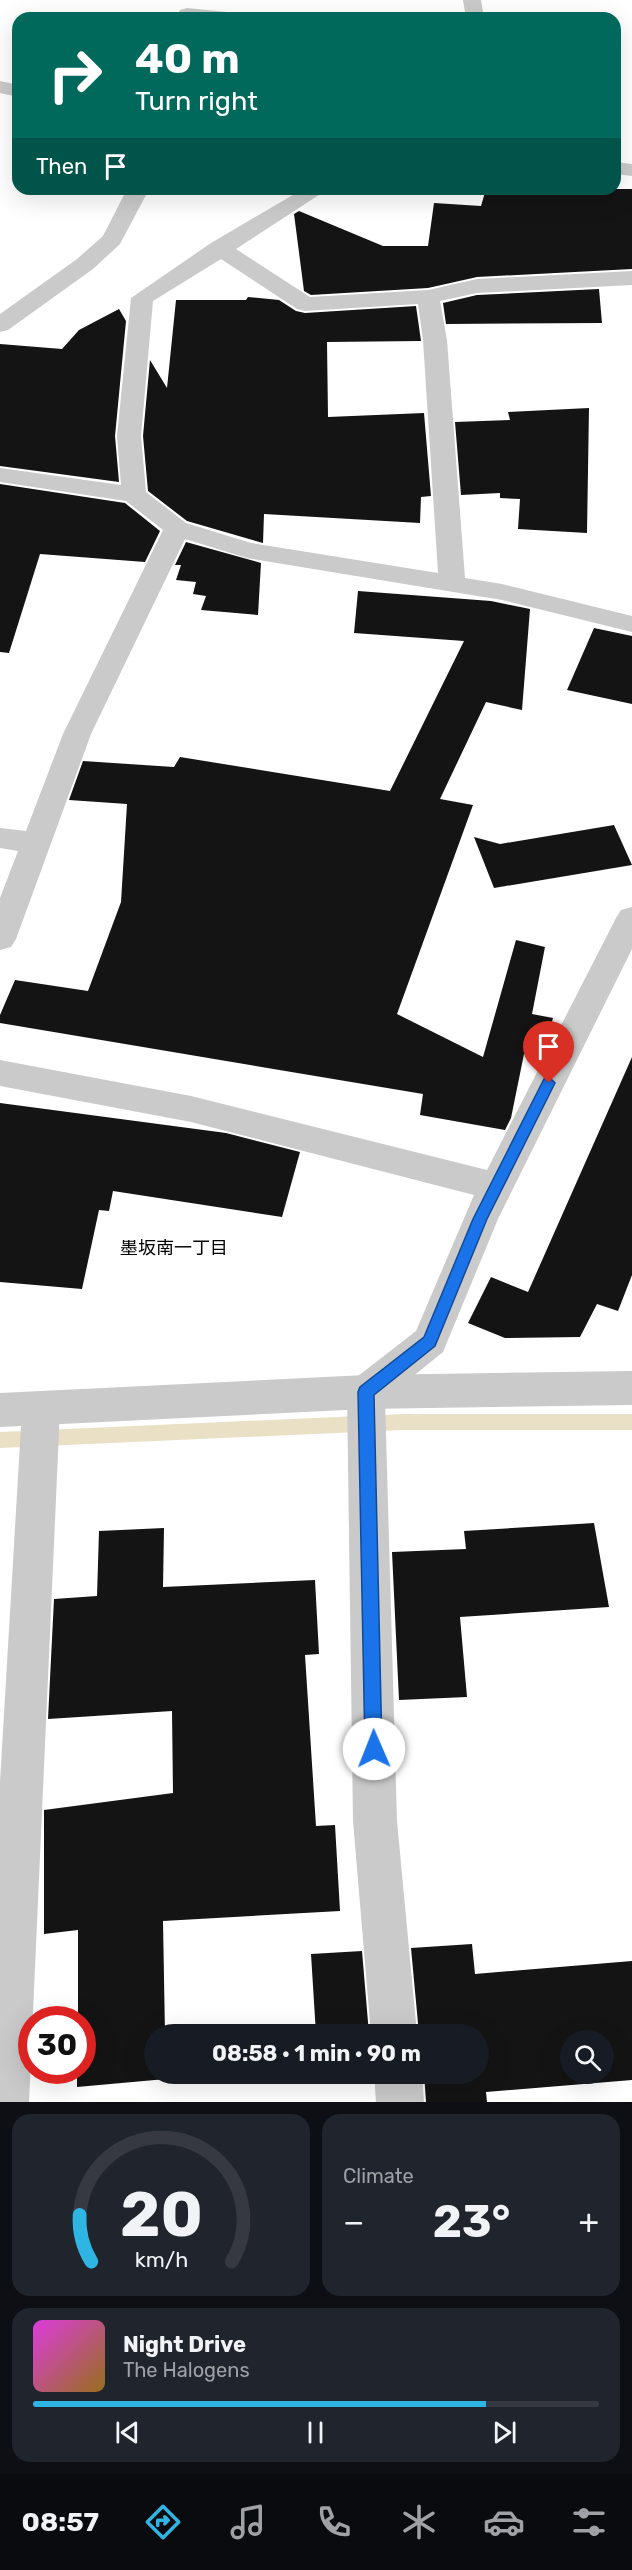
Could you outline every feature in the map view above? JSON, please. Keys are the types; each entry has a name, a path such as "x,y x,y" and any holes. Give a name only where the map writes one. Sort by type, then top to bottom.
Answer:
{"street":[{"path":"190,12 207,0"},
{"path":"0,325 85,264 112,239 133,195"},
{"path":"134,495 129,436 142,298 219,248 308,195"},
{"path":"219,248 305,304 428,297 477,286 632,278"},
{"path":"428,297 435,340 452,583"},
{"path":"0,475 134,495 177,528 246,549 502,592 632,624"},
{"path":"0,939 77,734 177,528"},
{"path":"0,838 35,843"},
{"path":"366,1392 430,1341 480,1219 632,918"},
{"path":"0,1073 191,1109 497,1187"},
{"path":"0,1410 366,1392 632,1388"},
{"path":"366,1392 375,1821 393,2024"},
{"path":"5,2102 41,1409"},
{"path":"399,2084 400,2102"}],"building":[{"path":"621,189 632,189 632,269 477,277 428,288 311,295 304,291 294,214 299,211 383,246 428,246 434,203 481,206 484,195 621,195"},
{"path":"599,289 602,323 446,324 443,303 477,295"},
{"path":"248,297 279,300 296,311 305,313 416,306 421,341 327,342 328,417 424,413 431,496 421,497 420,523 264,514 263,543 187,521 148,491 143,436 150,360 167,388 176,300 246,300"},
{"path":"119,309 126,321 115,436 119,482 0,466 0,344 62,349 79,330"},
{"path":"589,408 587,533 518,529 520,499 500,498 500,493 461,495 455,422 510,420 508,412"},
{"path":"0,484 125,503 160,531 145,562 40,554 9,653 0,652"},
{"path":"186,542 261,563 258,615 201,610 206,596 193,594 196,582 176,580 181,565 175,565"},
{"path":"358,591 491,601 530,609 522,710 486,702 440,799 473,805 397,1014 483,1057 516,940 545,947 532,1014 553,1018 542,1058 524,1054 511,1118 505,1130 420,1115 423,1094 0,1023 0,1015 15,980 88,991 121,902 127,804 69,800 83,761 174,767 180,757 390,791 464,641 354,633"},
{"path":"594,628 632,636 632,704 567,690"},
{"path":"614,825 632,865 494,888 474,837 500,844"},
{"path":"632,1057 632,1275 618,1311 597,1304 580,1337 505,1338 468,1323 491,1277 528,1292"},
{"path":"0,1103 226,1133 300,1152 282,1217 113,1191 109,1211 99,1210 82,1289 0,1282"},
{"path":"594,1523 609,1607 460,1617 467,1697 399,1700 392,1552 466,1549 464,1531"},
{"path":"164,1528 163,1587 315,1580 319,1654 305,1655 316,1826 335,1825 340,1911 163,1921 165,2024 144,2024 144,2081 77,2087 77,2084 96,2084 96,2006 78,2006 78,1930 44,1934 44,1810 173,1793 172,1711 48,1719 54,1599 97,1596 99,1531"},
{"path":"472,1944 475,1974 632,1961 632,2080 614,2081 614,2030 560,2030 560,2084 583,2084 486,2092 487,2102 426,2102 425,2084 489,2084 489,2024 418,2024 411,1948"},
{"path":"362,1951 368,2024 315,2024 311,1954"}],"waterway":[{"path":"0,1440 403,1422 632,1422"}],"district":[{"name":"墨坂南一丁目","path":"174,1248"}],"route":[{"path":"374,1749 366,1392 430,1341 480,1219 549,1083"}]}
